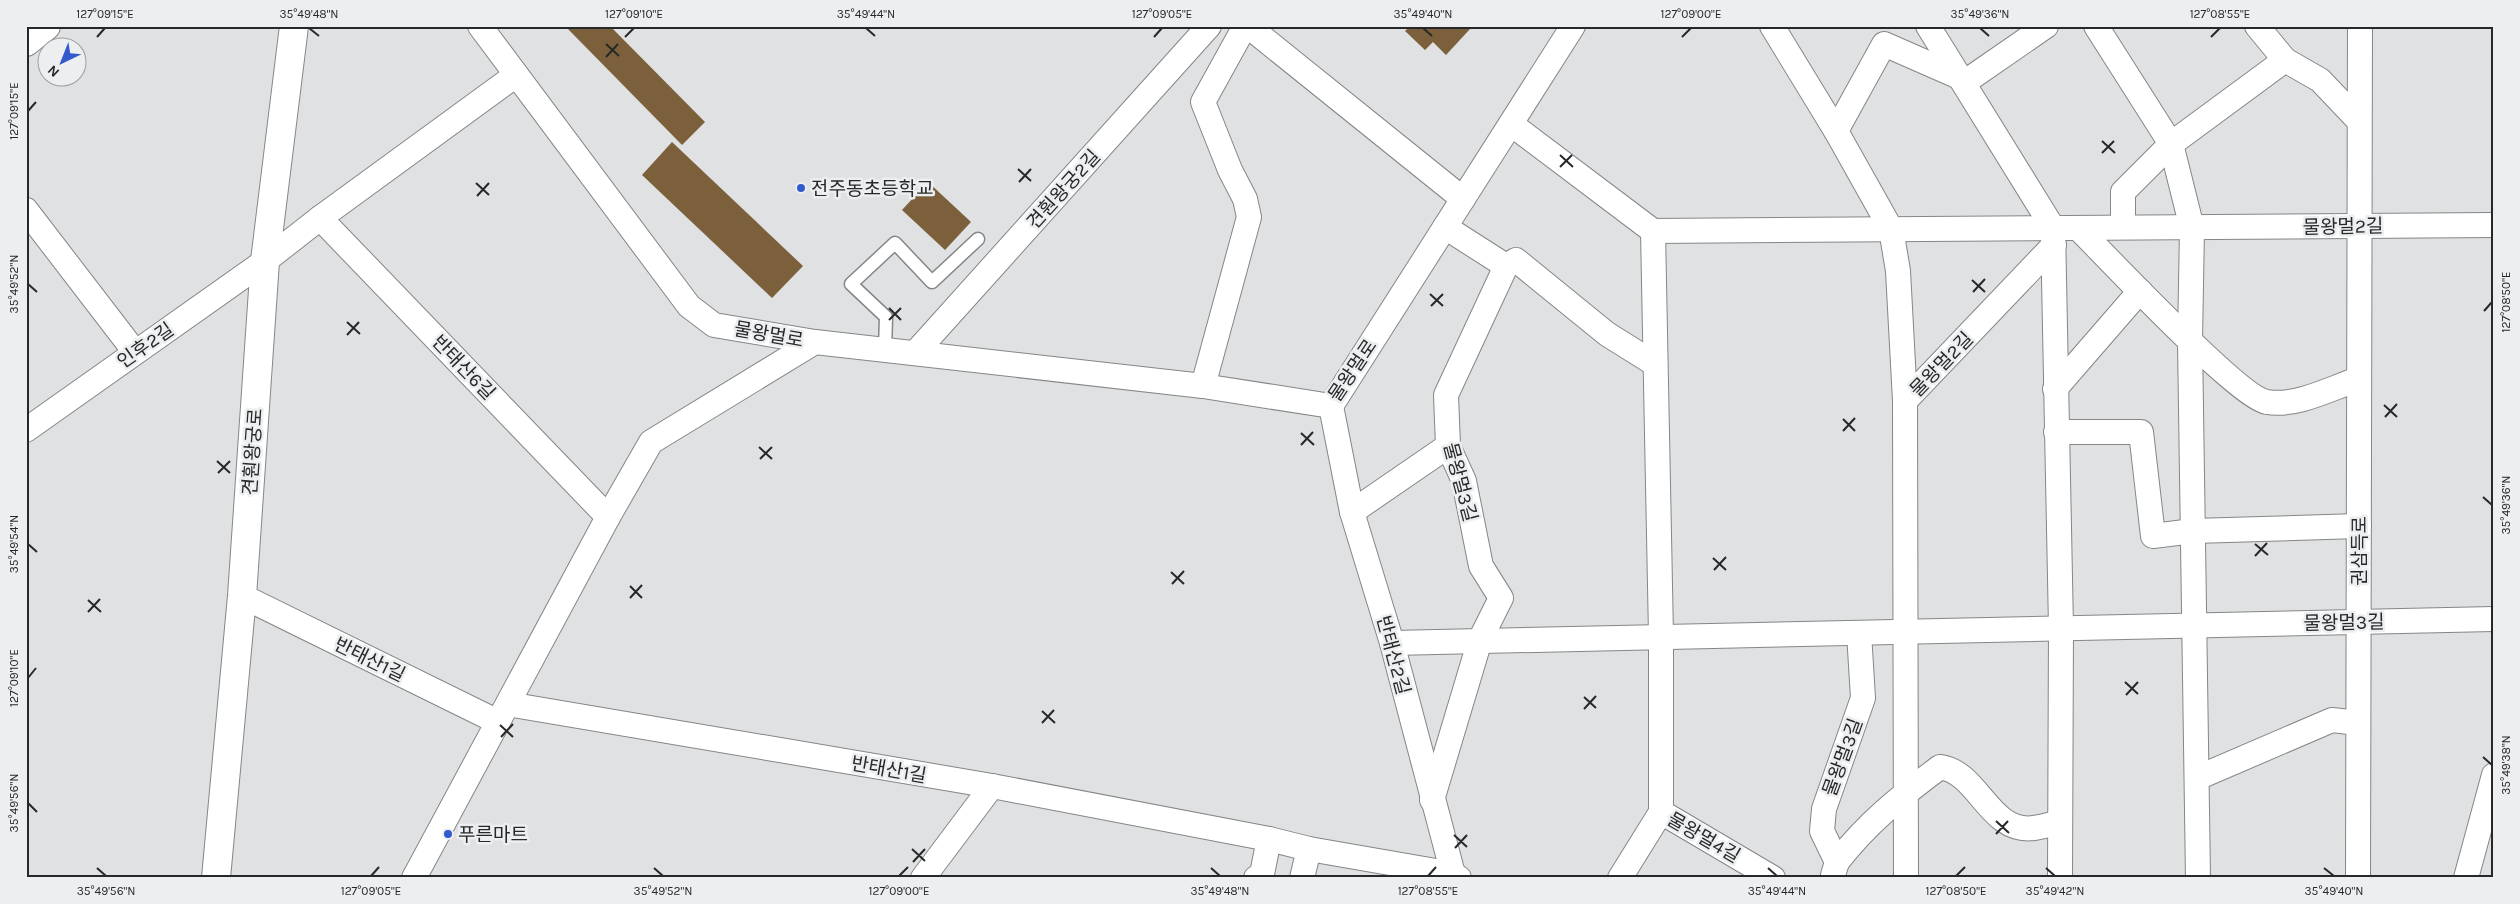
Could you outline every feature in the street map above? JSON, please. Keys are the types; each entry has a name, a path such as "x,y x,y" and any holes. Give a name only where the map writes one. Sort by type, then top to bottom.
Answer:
{"street":[{"name":"견훤왕궁로","path":"211,875 242,596 265,261 294,26"},
{"name":"물왕멀로","path":"480,26 689,306 714,325 815,342 1203,386 1331,406 1573,26"},
{"name":"견훤왕궁2길","path":"916,352 1209,26"},
{"path":"1203,386 1249,217 1245,199 1230,170 1203,102 1246,26 1462,199"},
{"name":"물왕멀2길","path":"1772,26 1836,131 1891,230 1898,272 1905,401"},
{"path":"1928,26 2053,236 2055,389 2062,628 2060,878"},
{"path":"1961,79 2046,26"},
{"path":"2096,26 2171,144 2192,228 2190,340 2198,878"},
{"path":"2257,26 2286,60 2320,80 2360,121"},
{"name":"권삼득로","path":"2358,878 2360,26"},
{"path":"1836,131 1884,44 1961,79"},
{"path":"2123,226 2123,192 2171,144 2286,60"},
{"name":"인후2길","path":"26,430 265,261 320,218 516,75"},
{"path":"1511,124 1653,231 1660,561 1661,812 1620,878"},
{"path":"26,210 135,352"},
{"name":"반태산6길","path":"320,218 608,517"},
{"name":"물왕멀2길","path":"1653,231 1891,230 2053,236 2078,228 2123,226 2192,228 2494,225"},
{"path":"1445,227 1506,266 1516,260 1607,334 1655,364"},
{"path":"2078,228 2190,340 2251,394 2266,402 2291,402 2359,379"},
{"name":"물왕멀2길","path":"1905,401 2053,236"},
{"name":"물왕멀3길","path":"1432,800 1480,640 1501,598 1481,566 1464,482 1448,446 1446,395 1506,266"},
{"path":"2055,389 2140,291"},
{"path":"414,878 608,517 651,442 815,342"},
{"path":"1905,401 1906,878"},
{"name":"반태산2길","path":"1331,406 1352,512 1392,643 1432,800 1454,877"},
{"path":"2056,425 2141,432 2153,536 2193,532 2359,526"},
{"path":"1352,512 1448,446"},
{"name":"반태산1길","path":"242,596 503,713 992,786 1269,839 1309,849 1454,877"},
{"name":"물왕멀3길","path":"1392,643 2494,619"},
{"name":"물왕멀3길","path":"1834,870 1822,831 1824,809 1863,698 1859,633"},
{"path":"2196,778 2332,720 2358,723"},
{"path":"1834,870 1868,824 1940,766 1952,768 1963,776 1997,815 2017,827 2032,828 2060,822"},
{"path":"2466,878 2494,775"},
{"path":"924,878 992,786"},
{"name":"물왕멀4길","path":"1661,812 1773,878"},
{"path":"1256,878 1262,874 1269,839"},
{"path":"1302,878 1309,849"}],"lane":[{"path":"885,350 886,317 851,284 895,243 932,282 978,239"}],"building":[{"path":"565,26 610,26 705,122 682,145"},
{"path":"1410,26 1467,26 1470,29 1446,55 1433,42 1425,50 1405,31"},
{"path":"672,142 803,266 772,298 642,175"},
{"path":"928,182 971,222 945,250 902,210"}],"place":[{"name":"전주동초등학교","path":"801,188"},
{"name":"푸른마트","path":"448,834"}]}
